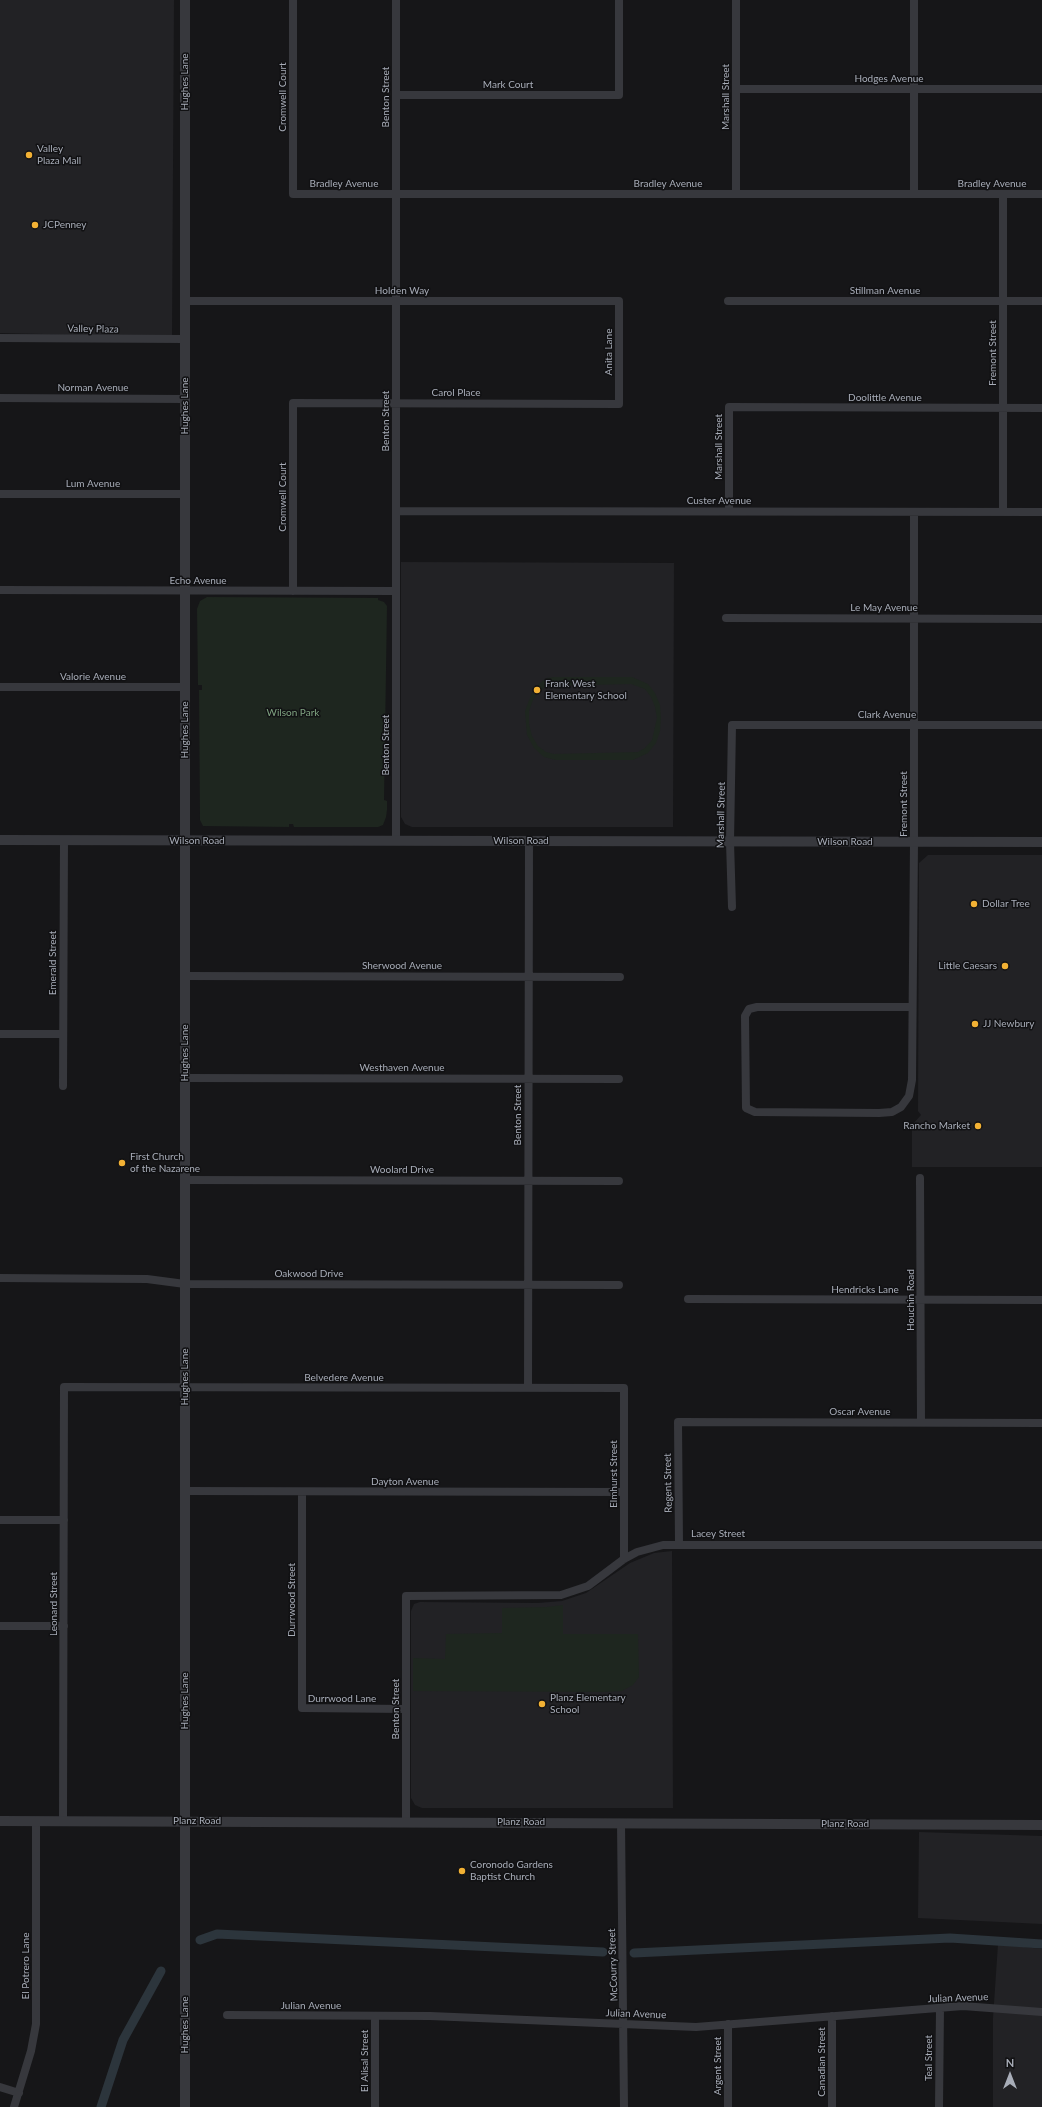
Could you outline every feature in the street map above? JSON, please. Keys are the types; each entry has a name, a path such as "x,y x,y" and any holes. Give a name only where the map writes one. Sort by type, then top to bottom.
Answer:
{"street":[{"name":"Hughes Lane","path":"185,0 185,2107"},
{"name":"Cromwell Court","path":"293,0 293,194"},
{"name":"Benton Street","path":"396,0 396,841"},
{"name":"Mark Court","path":"396,95 619,95 619,0"},
{"name":"Marshall Street","path":"736,0 736,194"},
{"path":"914,0 914,194"},
{"name":"Hodges Avenue","path":"736,89 1042,90"},
{"name":"Bradley Avenue","path":"293,194 1042,194"},
{"name":"Fremont Street","path":"1003,194 1003,512"},
{"name":"Holden Way","path":"185,301 619,301"},
{"name":"Anita Lane","path":"619,301 619,404"},
{"name":"Stillman Avenue","path":"728,301 1042,301"},
{"name":"Valley Plaza","path":"0,338 185,339"},
{"name":"Norman Avenue","path":"0,398 185,399"},
{"name":"Cromwell Court","path":"293,403 293,591"},
{"name":"Carol Place","path":"293,403 619,404"},
{"name":"Marshall Street","path":"729,407 729,511"},
{"name":"Doolittle Avenue","path":"729,407 1042,408"},
{"name":"Lum Avenue","path":"0,494 185,494"},
{"name":"Custer Avenue","path":"396,511 1042,512"},
{"name":"Fremont Street","path":"912,1007 757,1007 749,1009 745,1016 746,1108 750,1111 879,1113 892,1112 901,1107 909,1096 912,1080 914,512"},
{"name":"Echo Avenue","path":"0,590 396,591"},
{"name":"Le May Avenue","path":"726,618 1042,619"},
{"name":"Valorie Avenue","path":"0,687 185,687"},
{"name":"Marshall Street","path":"732,725 730,842 732,907"},
{"name":"Clark Avenue","path":"732,725 1042,725"},
{"name":"Wilson Road","path":"0,840 1042,842"},
{"name":"Emerald Street","path":"63,1086 64,840"},
{"name":"Benton Street","path":"528,1388 529,841"},
{"name":"Sherwood Avenue","path":"185,976 620,976"},
{"path":"0,1034 63,1034"},
{"name":"Westhaven Avenue","path":"185,1078 619,1079"},
{"name":"Houchin Road","path":"920,1178 921,1422"},
{"name":"Woolard Drive","path":"185,1180 619,1181"},
{"name":"Oakwood Drive","path":"0,1278 147,1279 185,1284 619,1285"},
{"name":"Hendricks Lane","path":"688,1299 1042,1300"},
{"name":"Belvedere Avenue","path":"64,1387 624,1388"},
{"name":"Leonard Street","path":"63,1821 64,1387"},
{"name":"Elmhurst Street","path":"624,1388 624,1559"},
{"name":"Oscar Avenue","path":"678,1422 1042,1423"},
{"name":"Regent Street","path":"678,1422 679,1544"},
{"name":"Dayton Avenue","path":"185,1491 624,1492"},
{"name":"Durrwood Street","path":"302,1492 302,1708"},
{"path":"0,1520 64,1520"},
{"name":"Lacey Street","path":"406,1596 561,1595 588,1586 624,1559 650,1548 679,1544 1042,1545"},
{"name":"Benton Street","path":"406,1596 406,1822"},
{"path":"0,1626 64,1626"},
{"name":"Durrwood Lane","path":"302,1708 406,1709"},
{"name":"Planz Road","path":"0,1821 1042,1824"},
{"name":"El Potrero Lane","path":"14,2107 33,2045 36,2024 36,1821"},
{"name":"McCourry Street","path":"621,1822 621,1979 624,2024 624,2107"},
{"name":"Julian Avenue","path":"227,2015 430,2016 696,2026 984,2006 1042,2012"},
{"name":"Teal Street","path":"939,2107 940,2008"},
{"name":"El Alisal Street","path":"375,2016 375,2107"},
{"name":"Canadian Street","path":"832,2016 832,2107"},
{"name":"Argent Street","path":"728,2024 728,2107"},
{"path":"0,2087 19,2093"}],"shaded area":[{"path":"0,0 174,0 172,337 0,333"},
{"name":"Frank West Elementary School","path":"401,562 674,563 673,827 412,827 405,824 401,817"},
{"path":"928,855 1042,855 1042,1167 912,1167 912,1125 921,1115 918,1111 919,863"},
{"name":"Planz Elementary School","path":"672,1551 673,1808 422,1808 415,1805 411,1798 411,1611 414,1604 420,1602 538,1603 562,1601 586,1593 630,1563 654,1553"},
{"path":"919,1832 1042,1836 1042,1924 918,1918"},
{"path":"998,1944 1042,1949 1042,2107 993,2107 993,2018"}],"green space":[{"name":"Wilson Park","path":"207,597 378,598 378,600 384,602 387,606 384,800 387,801 387,810 383,825 378,827 294,827 293,824 289,824 289,827 203,826 200,820 199,690 202,690 202,685 198,685 197,609 200,601"},
{"path":"632,677 648,684 655,693 660,705 660,731 656,743 648,753 633,760 556,760 544,757 534,748 527,735 525,711 533,690 547,678","holes":["631,684 645,689 651,697 657,718 652,740 645,748 638,752 554,754 546,752 538,746 532,736 529,724 529,711 533,700 540,691 547,686"]},
{"path":"563,1605 563,1634 638,1634 639,1677 633,1685 622,1691 604,1692 413,1691 413,1658 445,1659 446,1634 502,1633 502,1608 547,1607"}],"waterway":[{"path":"200,1940 217,1934 603,1952"},
{"path":"634,1953 950,1938 1042,1944"},
{"path":"101,2107 123,2040 161,1971"}],"place":[{"name":"Valley Plaza Mall","path":"29,155"},
{"name":"JCPenney","path":"35,225"},
{"name":"Frank West Elementary School","path":"537,690"},
{"name":"Dollar Tree","path":"974,904"},
{"name":"Little Caesars","path":"1005,966"},
{"name":"JJ Newbury","path":"975,1024"},
{"name":"Rancho Market","path":"978,1126"},
{"name":"First Church of the Nazarene","path":"122,1163"},
{"name":"Planz Elementary School","path":"542,1704"},
{"name":"Coronodo Gardens Baptist Church","path":"462,1871"}]}
